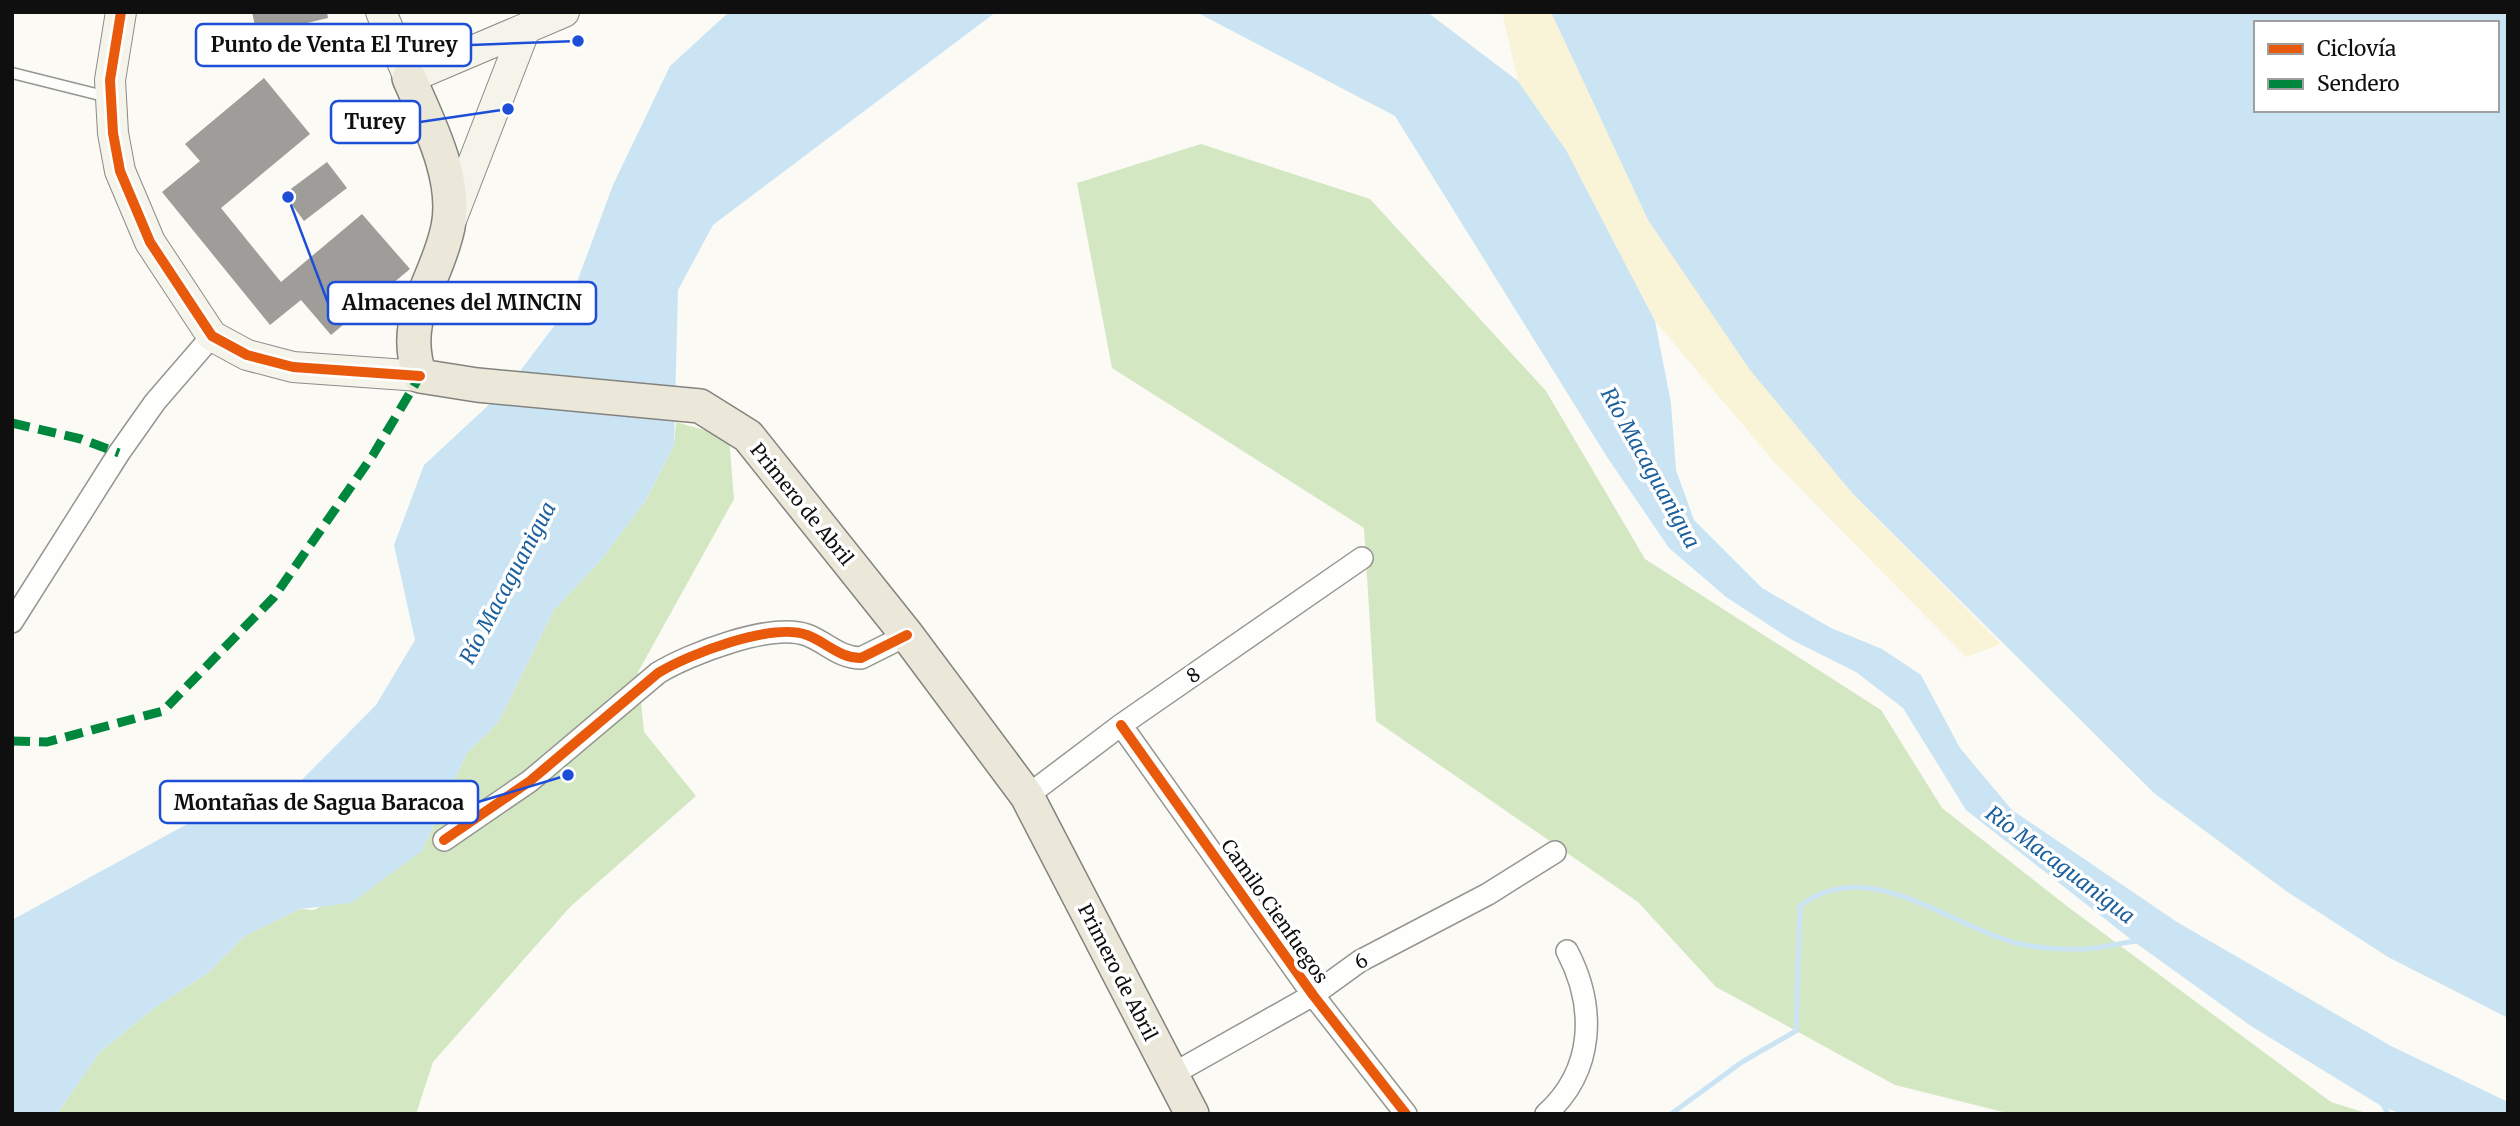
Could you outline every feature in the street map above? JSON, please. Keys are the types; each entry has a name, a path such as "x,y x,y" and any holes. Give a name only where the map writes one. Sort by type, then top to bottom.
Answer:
{"main road":[{"path":"409,78 429,124 448,183 448,226 414,320 412,354 419,376"},
{"name":"Primero de Abril","path":"419,376 477,385 700,406 748,436 906,635 1027,796 1192,1114"}],"street":[{"path":"121,12 110,80 113,133 120,171 150,242 212,336 247,355 293,367 419,376"},
{"path":"381,12 409,78 565,12"},
{"path":"448,226 525,29"},
{"path":"12,622 119,453 155,402 212,336"},
{"name":"8","path":"1027,796 1121,725 1362,558"},
{"path":"444,840 530,781 658,673 676,662 700,652 784,632 806,634 839,653 861,658 906,635"},
{"name":"Camilo Cienfuegos","path":"1121,725 1313,995 1406,1114"},
{"name":"6","path":"1171,1075 1313,995 1360,961 1488,894 1555,852"},
{"path":"1546,1114 1570,1086 1586,1052 1588,1025 1579,974 1567,951"}],"lane":[{"path":"12,73 111,97"}],"green space":[{"path":"1201,144 1370,199 1546,391 1645,559 1881,710 1942,808 2068,907 2331,1102 2369,1114 2011,1114 1895,1085 1716,987 1638,902 1376,721 1364,528 1112,368 1077,183"},
{"path":"676,422 729,437 734,499 638,672 644,732 696,796 570,907 433,1062 416,1114 57,1114 100,1052 153,1009 208,973 245,936 300,909 314,910 422,851 467,753 498,723 554,610 601,560 646,500 674,445"}],"sand":[{"path":"1502,12 1551,12 1648,220 1853,494 2001,644 1966,657 1776,464 1655,321 1566,150 1518,81"}],"water":[{"name":"Río Macaguanigua","path":"729,12 996,12 713,225 678,290 674,445 646,500 601,560 554,610 498,723 467,753 422,851 351,903 300,909 245,936 208,973 153,1009 100,1052 57,1114 12,1114 12,920 189,823 268,814 376,705 415,640 394,545 424,465 508,387 567,309 613,185 670,66"},
{"name":"Río Macaguanigua","path":"1196,12 1427,12 1518,81 1566,150 1655,321 1671,403 1676,470 1694,520 1762,588 1831,628 1882,649 1921,675 1960,748 2012,810 2177,922 2391,1046 2508,1102 2508,1114 2402,1114 2383,1107 2251,1026 2133,941 1966,810 1903,708 1856,672 1792,640 1726,597 1669,548 1607,457 1395,116"},
{"path":"1551,12 2508,12 2508,1018 2388,957 2286,891 2154,793 1853,494 1750,370 1648,220"}],"building":[{"path":"252,12 327,12 328,18 257,35"},
{"path":"264,78 310,134 221,208 281,282 362,214 410,269 331,335 301,300 270,325 162,192 200,161 185,144"},
{"path":"327,162 347,188 304,221 284,194"}],"waterway":[{"path":"1671,1114 1742,1062 1796,1031 1800,906 1826,892 1853,887 1880,890 1908,898 1990,934 2032,946 2086,949 2139,941"},
{"path":"2382,1103 2388,1114"}],"marked path":[{"path":"12,741 47,742 163,711 274,597 373,455 420,376"},
{"path":"12,423 81,439 119,453"}],"cycle path":[{"path":"121,12 110,80 113,133 120,171 150,242 212,336 247,355 293,367 420,376"},
{"path":"444,840 530,781 658,673 689,657 753,636 792,632 814,638 839,653 861,658 907,635"},
{"path":"1121,725 1313,995 1406,1114"}],"place":[{"name":"Punto de Venta El Turey","path":"578,41"},
{"name":"Turey","path":"508,109"},
{"name":"Almacenes del MINCIN","path":"288,197"},
{"name":"Montañas de Sagua Baracoa","path":"568,775"}]}
